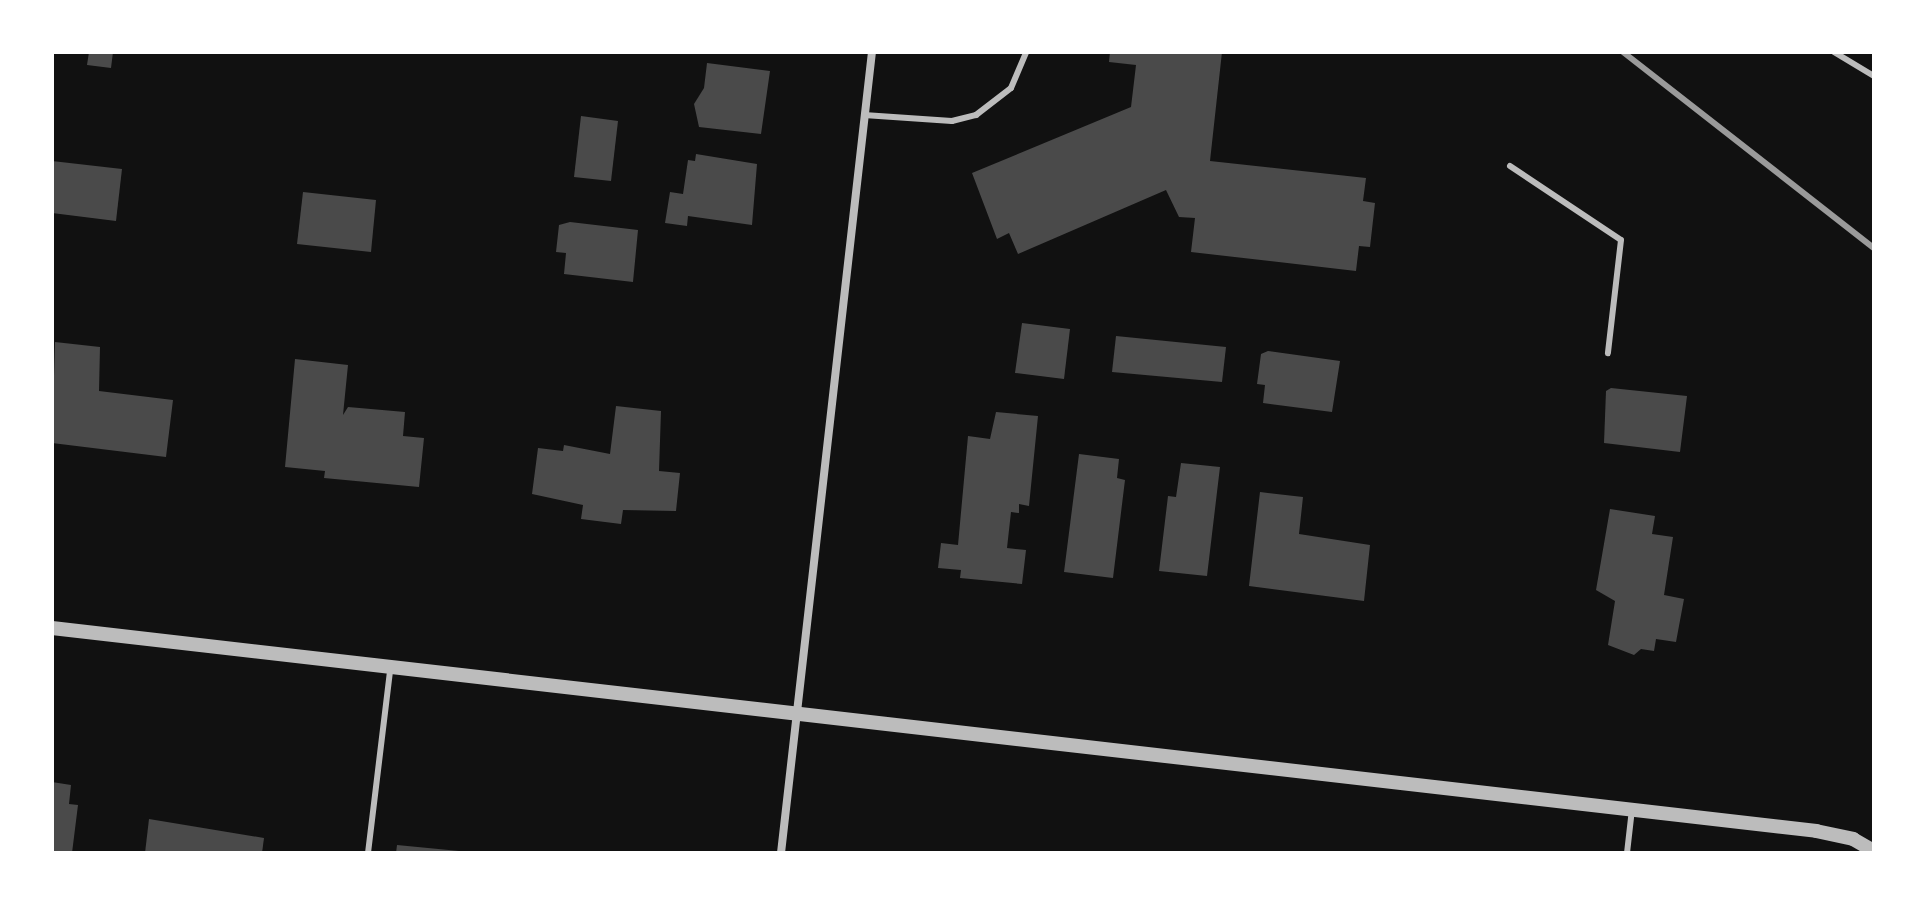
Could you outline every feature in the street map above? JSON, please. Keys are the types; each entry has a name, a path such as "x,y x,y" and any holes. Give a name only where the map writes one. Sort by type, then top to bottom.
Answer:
{"street":[{"path":"781,853 872,52"},
{"path":"52,628 798,711 1816,831 1874,851"}],"lane":[{"path":"864,115 952,121 976,115 1011,88 1026,52"},
{"path":"1834,52 1874,76"},
{"path":"1510,166 1621,240 1608,353"},
{"path":"368,853 391,666"},
{"path":"1627,853 1632,809"}],"building":[{"path":"89,52 113,52 111,68 87,65"},
{"path":"1110,52 1222,52 1210,161 1366,178 1363,201 1375,203 1370,247 1359,246 1356,271 1191,252 1195,218 1179,217 1166,190 1018,254 1009,233 997,239 972,173 1131,107 1136,65 1109,62"},
{"path":"707,63 770,71 761,134 699,127 694,104 704,88"},
{"path":"581,116 618,121 611,181 574,177"},
{"path":"696,154 757,164 752,225 688,216 687,226 665,223 670,192 683,194 688,160 695,161"},
{"path":"52,161 122,169 116,221 52,213"},
{"path":"303,192 376,200 371,252 297,244"},
{"path":"570,222 638,230 633,282 564,274 566,253 556,252 559,225"},
{"path":"1022,323 1070,329 1064,379 1015,373"},
{"path":"1116,336 1226,347 1222,382 1112,372"},
{"path":"55,342 100,347 99,391 173,400 166,457 52,443"},
{"path":"1268,351 1340,361 1332,412 1263,403 1265,385 1257,384 1261,354"},
{"path":"295,359 348,365 343,415 348,407 405,412 403,436 424,438 419,487 324,478 325,471 285,467"},
{"path":"1611,388 1687,396 1680,452 1604,443 1606,391"},
{"path":"616,406 661,411 659,471 680,473 676,511 623,510 621,524 581,519 583,505 532,494 538,448 563,451 564,445 610,454"},
{"path":"996,412 1038,416 1029,506 1019,504 1019,513 1011,512 1007,548 1026,550 1022,584 960,578 961,570 938,568 941,543 958,545 968,436 990,439"},
{"path":"1079,454 1119,459 1117,478 1125,480 1113,578 1064,572"},
{"path":"1181,463 1220,467 1207,576 1159,571 1168,496 1176,497"},
{"path":"1260,492 1303,497 1299,534 1370,545 1364,601 1249,586"},
{"path":"1610,509 1655,516 1652,534 1673,537 1664,595 1684,599 1676,642 1656,639 1654,651 1641,649 1634,655 1608,645 1615,601 1596,590"},
{"path":"52,782 71,785 69,804 78,805 72,853 52,853"},
{"path":"149,819 264,838 262,853 145,853"},
{"path":"397,845 459,851 459,853 396,853"}],"railway":[{"path":"1623,52 1874,248"}]}
